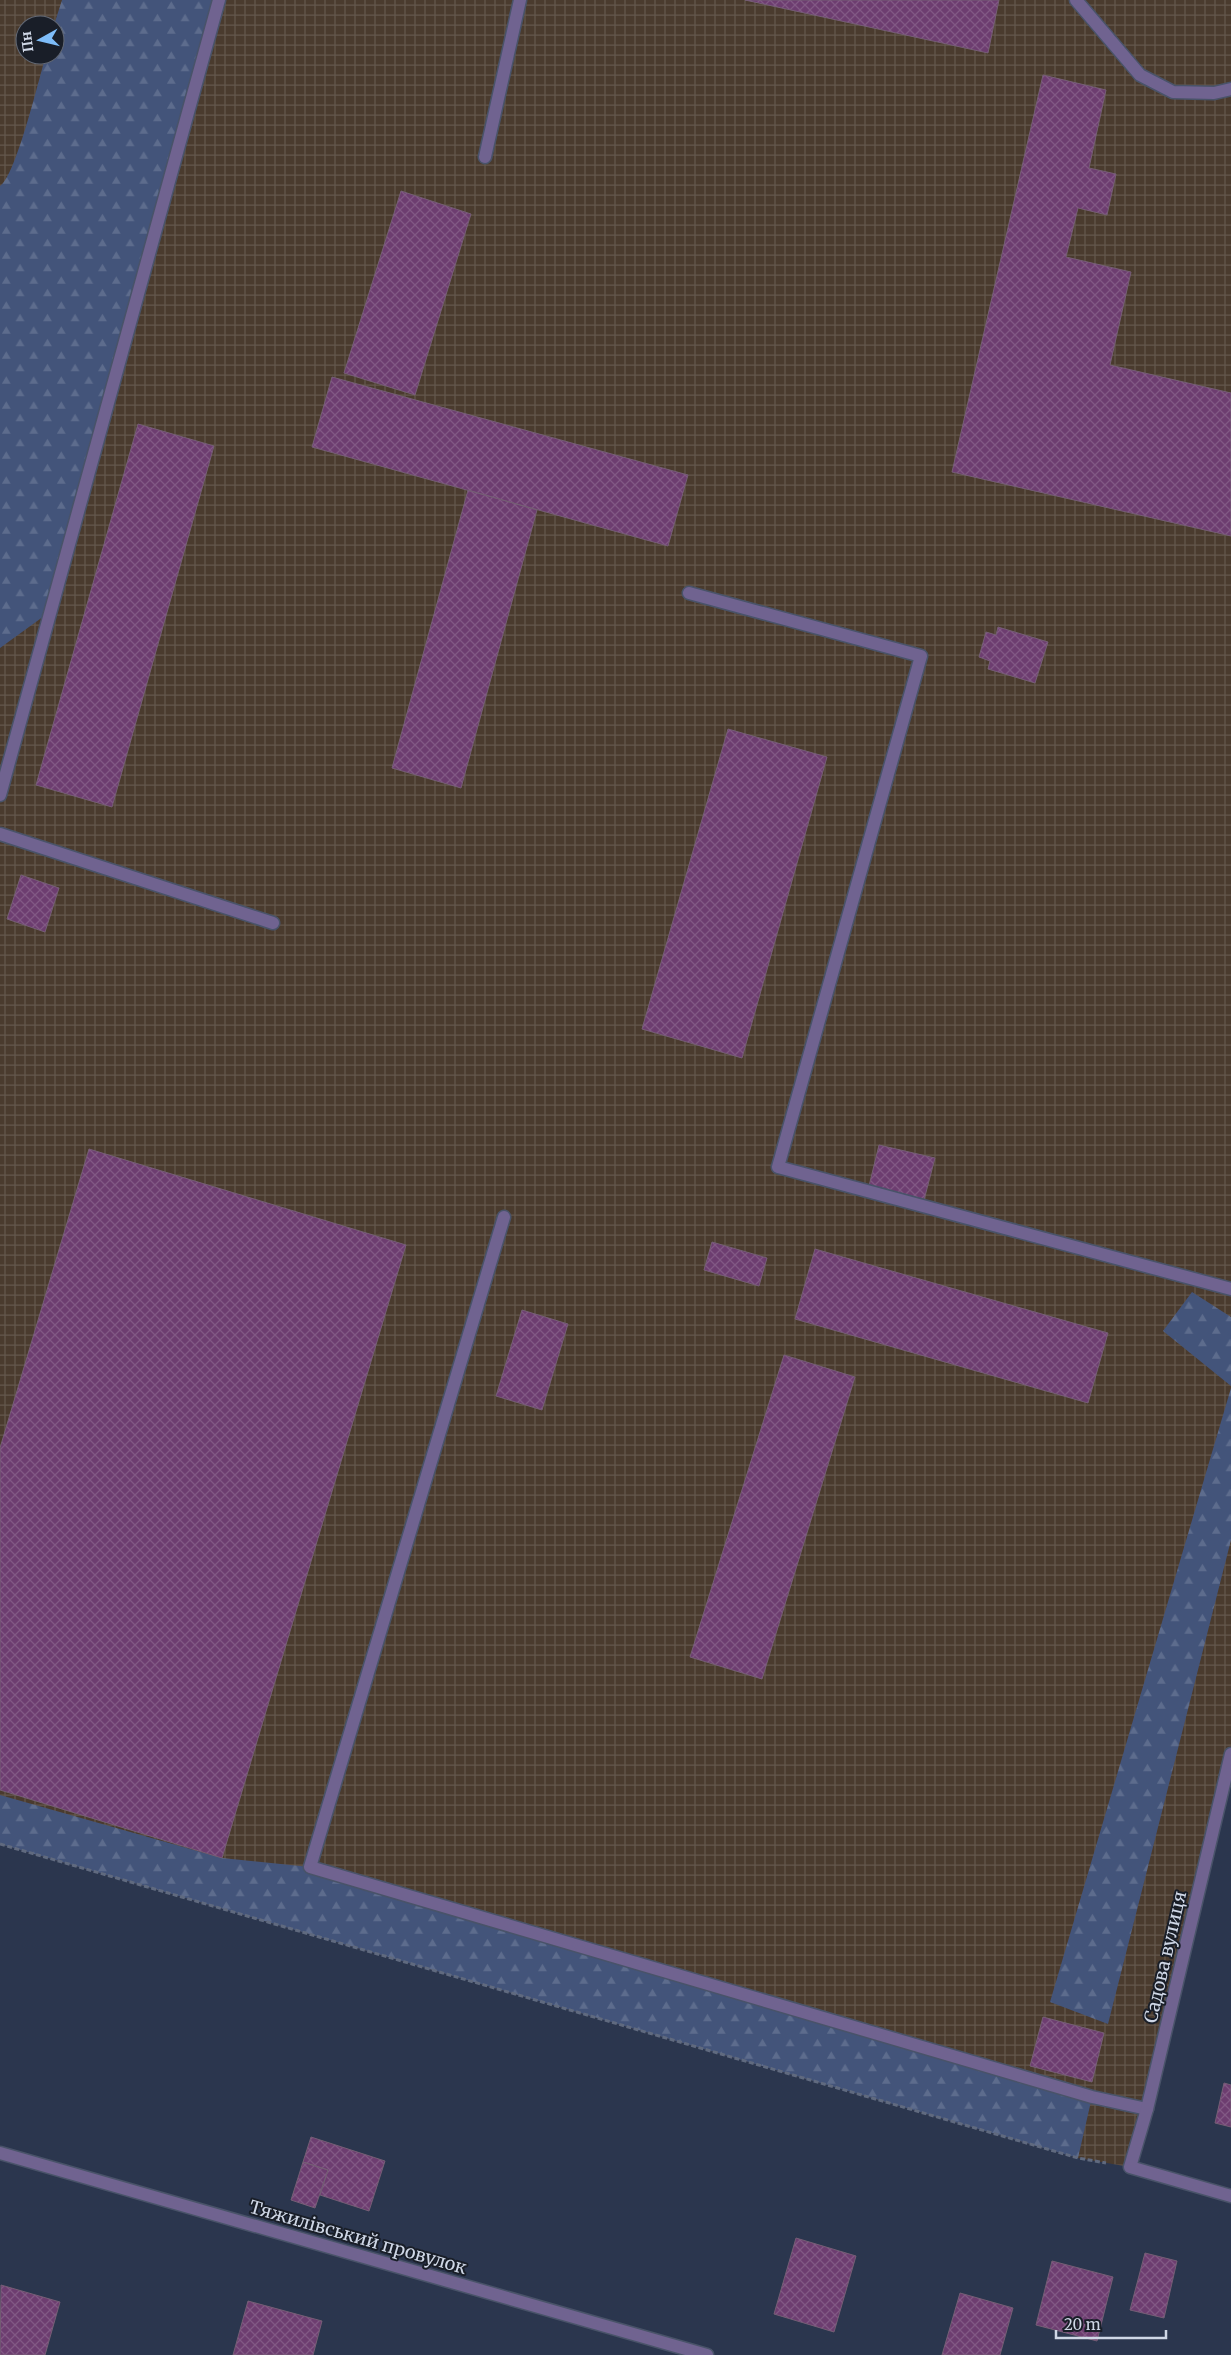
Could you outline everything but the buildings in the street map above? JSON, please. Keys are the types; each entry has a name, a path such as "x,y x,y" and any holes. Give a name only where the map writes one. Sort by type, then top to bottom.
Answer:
{"street":[{"path":"0,795 219,0"},
{"path":"485,157 520,0"},
{"path":"1076,0 1140,75 1173,92 1214,92 1231,89"},
{"path":"689,593 921,656 778,1167 1231,1290"},
{"path":"0,834 273,923"},
{"path":"504,1217 310,1867 1092,2097 1147,2109"},
{"name":"Садова вулиця","path":"1130,2167 1147,2109 1231,1754"},
{"name":"Тяжилівський провулок","path":"0,2153 707,2355"},
{"path":"1130,2167 1231,2196"}],"path":[{"path":"0,1844 1078,2158 1130,2167"}],"shaded area":[{"path":"0,0 1231,0 1231,1754 1130,2167 1078,2158 0,1844"}],"green space":[{"path":"62,0 219,0 51,611 0,648 0,186 13,165 20,146 43,65 65,65 65,15 57,15"},
{"path":"1192,1292 1231,1317 1231,1386 1163,1331"},
{"path":"1231,1388 1231,1540 1108,2024 1050,2002"},
{"path":"0,1795 222,1858 310,1867 1092,2097 1078,2158 0,1844"}]}
